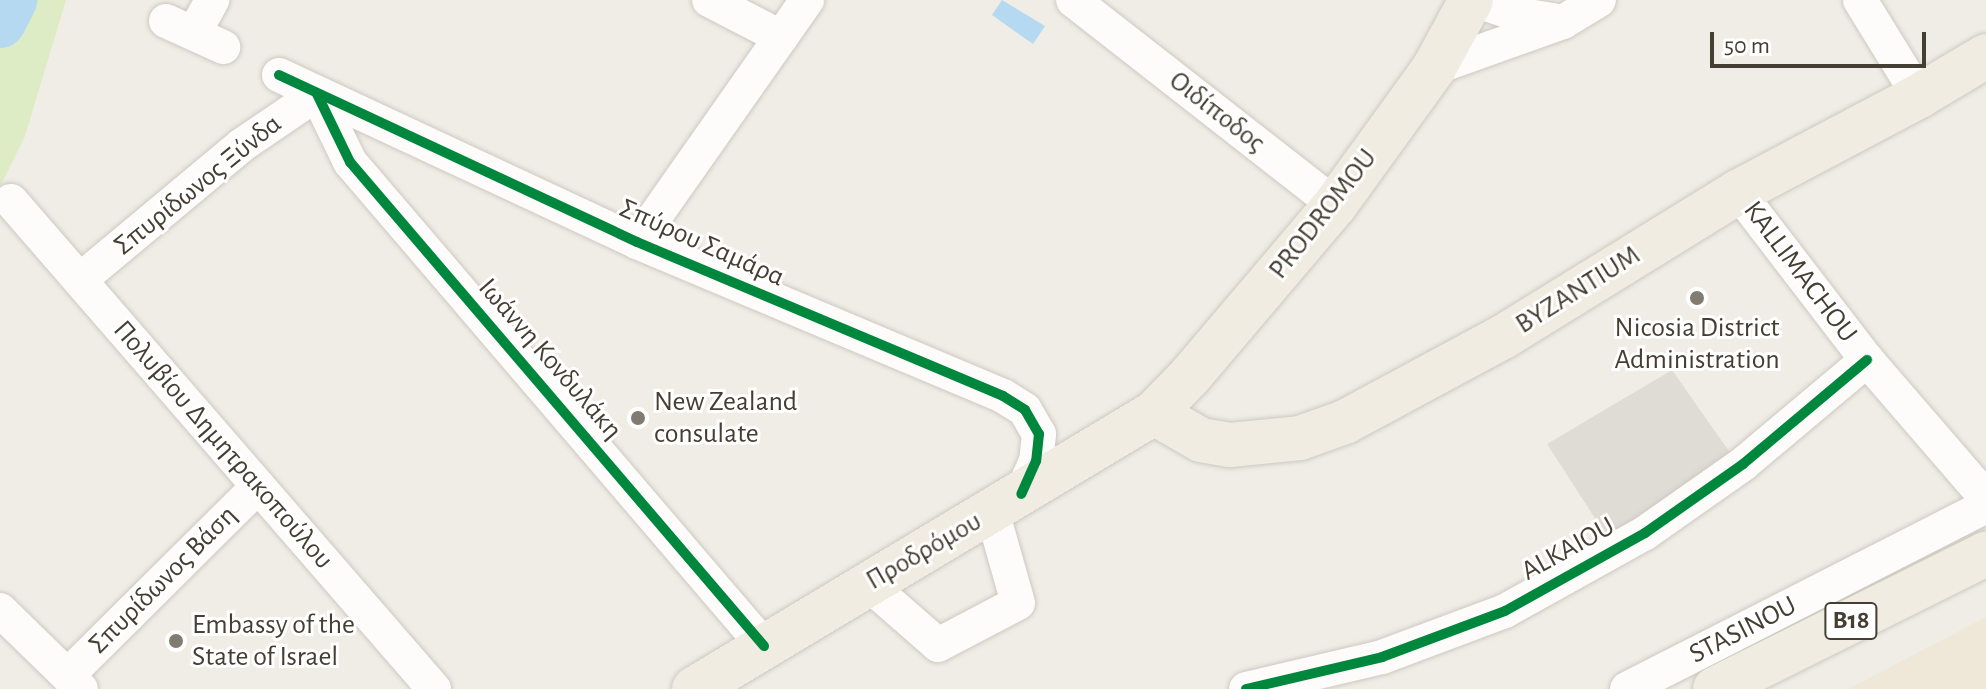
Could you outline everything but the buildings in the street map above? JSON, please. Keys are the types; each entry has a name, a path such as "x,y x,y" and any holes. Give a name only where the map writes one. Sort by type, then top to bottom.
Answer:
{"main road":[{"name":"PRODROMOU","path":"1154,413 1190,376 1335,205 1434,68 1472,0"},
{"name":"BYZANTIUM","path":"1154,413 1211,444 1230,445 1300,438 1345,422 1503,337 1738,192 1919,96 1980,70"},
{"name":"Προδρόμου","path":"694,689 1154,413"},
{"name":"B18","path":"1715,689 1986,554"},
{"name":"B18","path":"1747,689 1986,570"}],"street":[{"path":"194,34 212,0"},
{"path":"709,0 781,37"},
{"path":"637,242 807,0"},
{"path":"1472,0 1516,14 1563,22"},
{"path":"1434,68 1563,22 1599,0"},
{"path":"1860,0 1919,96"},
{"name":"Οιδίποδος","path":"1093,6 1335,205"},
{"name":"Σπύρου Σαμάρα","path":"279,75 637,242 1003,396 1025,410 1039,434 1036,461 1007,503"},
{"name":"Σπυρίδωνος Ξύνδα","path":"80,280 242,145 317,94"},
{"name":"Ιωάννη Κονδυλάκη","path":"317,94 350,162 764,646"},
{"name":"KALLIMACHOU","path":"1738,192 1867,360 1986,498"},
{"name":"Πολυβίου Δημητρακοπούλου","path":"11,201 434,689"},
{"name":"ALKAIOU","path":"1246,689 1382,657 1505,611 1645,533 1743,464 1867,360"},
{"name":"Σπυρίδωνος Βάση","path":"74,682 258,486"},
{"path":"867,583 938,645 1018,603 1007,503"},
{"name":"STASINOU","path":"1627,689 1986,506"},
{"path":"0,610 74,682"}],"shaded area":[{"path":"1672,370 1738,464 1609,540 1547,444"},
{"path":"1986,617 1986,689 1848,689"}],"green space":[{"path":"0,0 66,0 25,136 0,187"}],"water":[{"path":"1002,0 1045,26 1033,44 992,15"}],"waterway":[{"path":"0,22 11,0"}],"cycle path":[{"path":"279,75 637,242 1003,396 1025,410 1039,434 1036,461 1021,494"},
{"path":"317,94 350,162 764,646"},
{"path":"1246,689 1382,657 1505,611 1645,533 1743,464 1867,360"}],"place":[{"name":"Nicosia District Administration","path":"1697,298"},
{"name":"New Zealand consulate","path":"638,418"},
{"name":"Embassy of the State of Israel","path":"176,641"}]}
